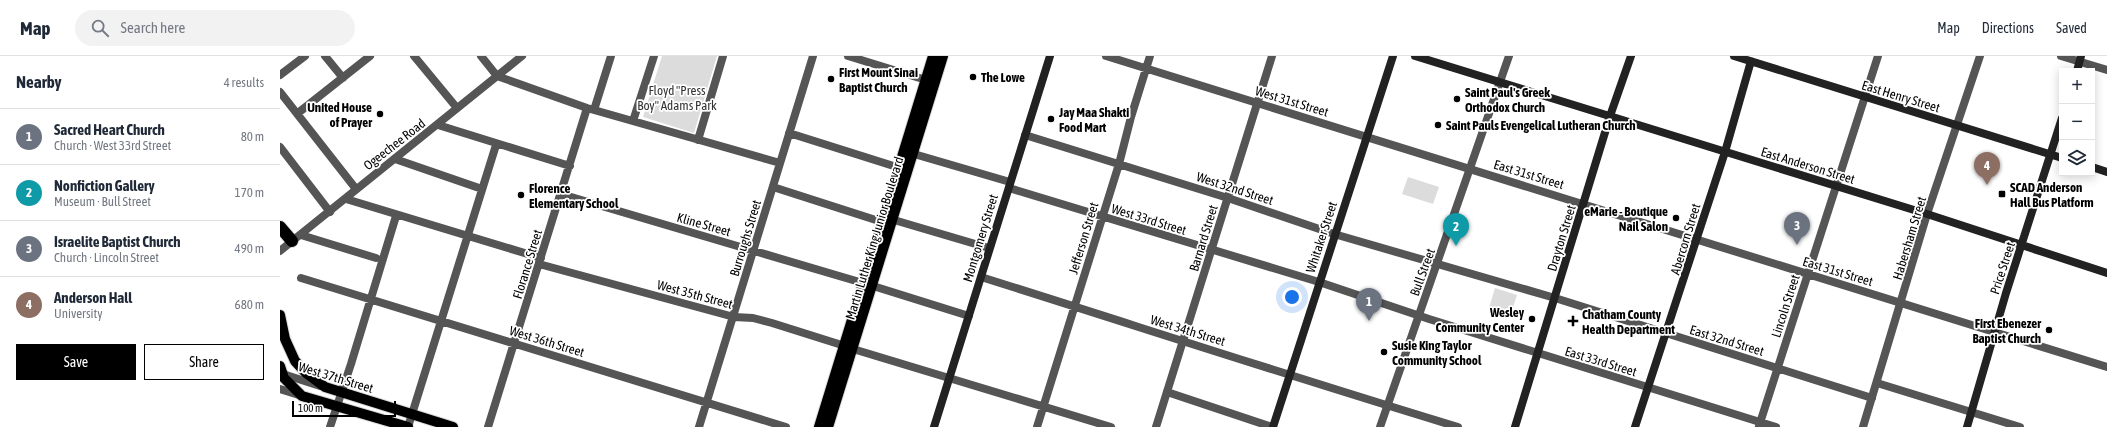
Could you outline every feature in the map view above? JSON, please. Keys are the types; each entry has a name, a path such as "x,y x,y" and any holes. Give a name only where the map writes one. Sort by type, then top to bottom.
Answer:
{"highway":[{"path":"280,227 297,238"}],"main road":[{"name":"Martin Luther King Junior Boulevard","path":"828,427 849,347 868,284 882,222 900,168 933,56"},
{"name":"Martin Luther King Junior Boulevard","path":"868,284 894,220 943,56"},
{"name":"Montgomery Street","path":"934,427 1050,56"},
{"name":"Whitaker Street","path":"1272,427 1393,56"},
{"name":"East Anderson Street","path":"1415,56 1927,214 2107,273"},
{"name":"Drayton Street","path":"1516,427 1610,116 1631,56"},
{"name":"East Henry Street","path":"1734,56 1752,59 1865,97 2059,157"},
{"name":"Abercorn Street","path":"1635,427 1664,333 1681,290 1725,152 1752,59"},
{"name":"Price Street","path":"1966,427 2059,127"},
{"path":"2095,168 2107,172"},
{"path":"280,314 285,339 295,361 306,373 325,387"},
{"name":"Martin Luther King Junior Boulevard","path":"819,427 849,347"},
{"path":"281,371 290,385 302,396"},
{"name":"West 37th Street","path":"325,387 452,427"},
{"name":"West 37th Street","path":"302,396 408,427"}],"street":[{"path":"280,75 305,56"},
{"path":"325,56 343,78"},
{"path":"298,113 370,56"},
{"path":"414,56 457,108"},
{"path":"481,56 497,76 591,109 780,163"},
{"name":"Ogeechee Road","path":"280,251 522,56"},
{"name":"Florance Street","path":"488,427 570,166 611,56"},
{"path":"633,121 654,56"},
{"path":"698,140 723,56"},
{"name":"Burroughs Street","path":"699,427 814,56"},
{"path":"848,56 926,80"},
{"name":"West 31st Street","path":"1106,56 1471,168"},
{"name":"Jefferson Street","path":"1037,427 1103,217 1150,56"},
{"name":"Barnard Street","path":"1156,427 1272,56"},
{"name":"Bull Street","path":"1380,427 1438,264 1509,56"},
{"name":"Lincoln Street","path":"1760,425 1878,56"},
{"name":"Habersham Street","path":"1864,427 1902,303 1927,214 1980,56"},
{"path":"2062,56 2081,59 2107,70"},
{"path":"280,92 298,113 356,189"},
{"path":"438,125 570,166"},
{"path":"789,133 900,168"},
{"name":"West 32nd Street","path":"1025,135 1228,198 1334,234 1438,264"},
{"path":"408,427 496,144"},
{"path":"280,147 330,212"},
{"name":"West 33rd Street","path":"914,154 1103,217 1319,282 1419,316"},
{"path":"395,159 482,189"},
{"name":"East 31st Street","path":"1471,168 1697,240 2107,367"},
{"path":"773,187 882,222"},
{"name":"Kline Street","path":"561,194 868,284 969,316"},
{"name":"West 35th Street","path":"346,199 540,261 734,317 753,318 772,322 1111,427"},
{"path":"330,427 396,216"},
{"path":"894,220 989,248"},
{"path":"297,238 376,258"},
{"name":"East 32nd Street","path":"1438,264 1555,298 1872,398"},
{"name":"West 34th Street","path":"981,277 1183,342 1458,427"},
{"name":"West 36th Street","path":"301,278 786,427"},
{"name":"East 33rd Street","path":"1419,316 1760,425 1776,427"},
{"name":"West 37th Street","path":"281,371 325,387"},
{"path":"1877,383 2020,427"},
{"name":"West 37th Street","path":"280,389 302,396"},
{"path":"1167,392 1272,427"}],"green space":[{"name":"Floyd \"Press Boy\" Adams Park","path":"662,56 717,56 694,133 643,117"},
{"path":"1408,177 1439,187 1433,204 1402,194"},
{"path":"1495,288 1517,295 1511,314 1489,308"}],"place":[{"name":"The Lowe","path":"973,77"},
{"name":"First Mount Sinai Baptist Church","path":"831,79"},
{"name":"Saint Paul's Greek Orthodox Church","path":"1457,99"},
{"name":"United House of Prayer","path":"380,114"},
{"name":"Jay Maa Shakti Food Mart","path":"1051,119"},
{"name":"Saint Pauls Evengelical Lutheran Church","path":"1438,125"},
{"name":"Anderson Hall","path":"1987,185"},
{"name":"SCAD Anderson Hall Bus Platform","path":"2002,194"},
{"name":"Florence Elementary School","path":"521,195"},
{"name":"eMarie - Boutique Nail Salon","path":"1676,218"},
{"name":"Israelite Baptist Church","path":"1797,245"},
{"name":"Nonfiction Gallery","path":"1456,246"},
{"name":"Wesley Community Center","path":"1532,319"},
{"name":"Sacred Heart Church","path":"1369,321"},
{"name":"Chatham County Health Department","path":"1573,321"},
{"name":"First Ebenezer Baptist Church","path":"2049,330"},
{"name":"Susie King Taylor Community School","path":"1384,352"}]}
